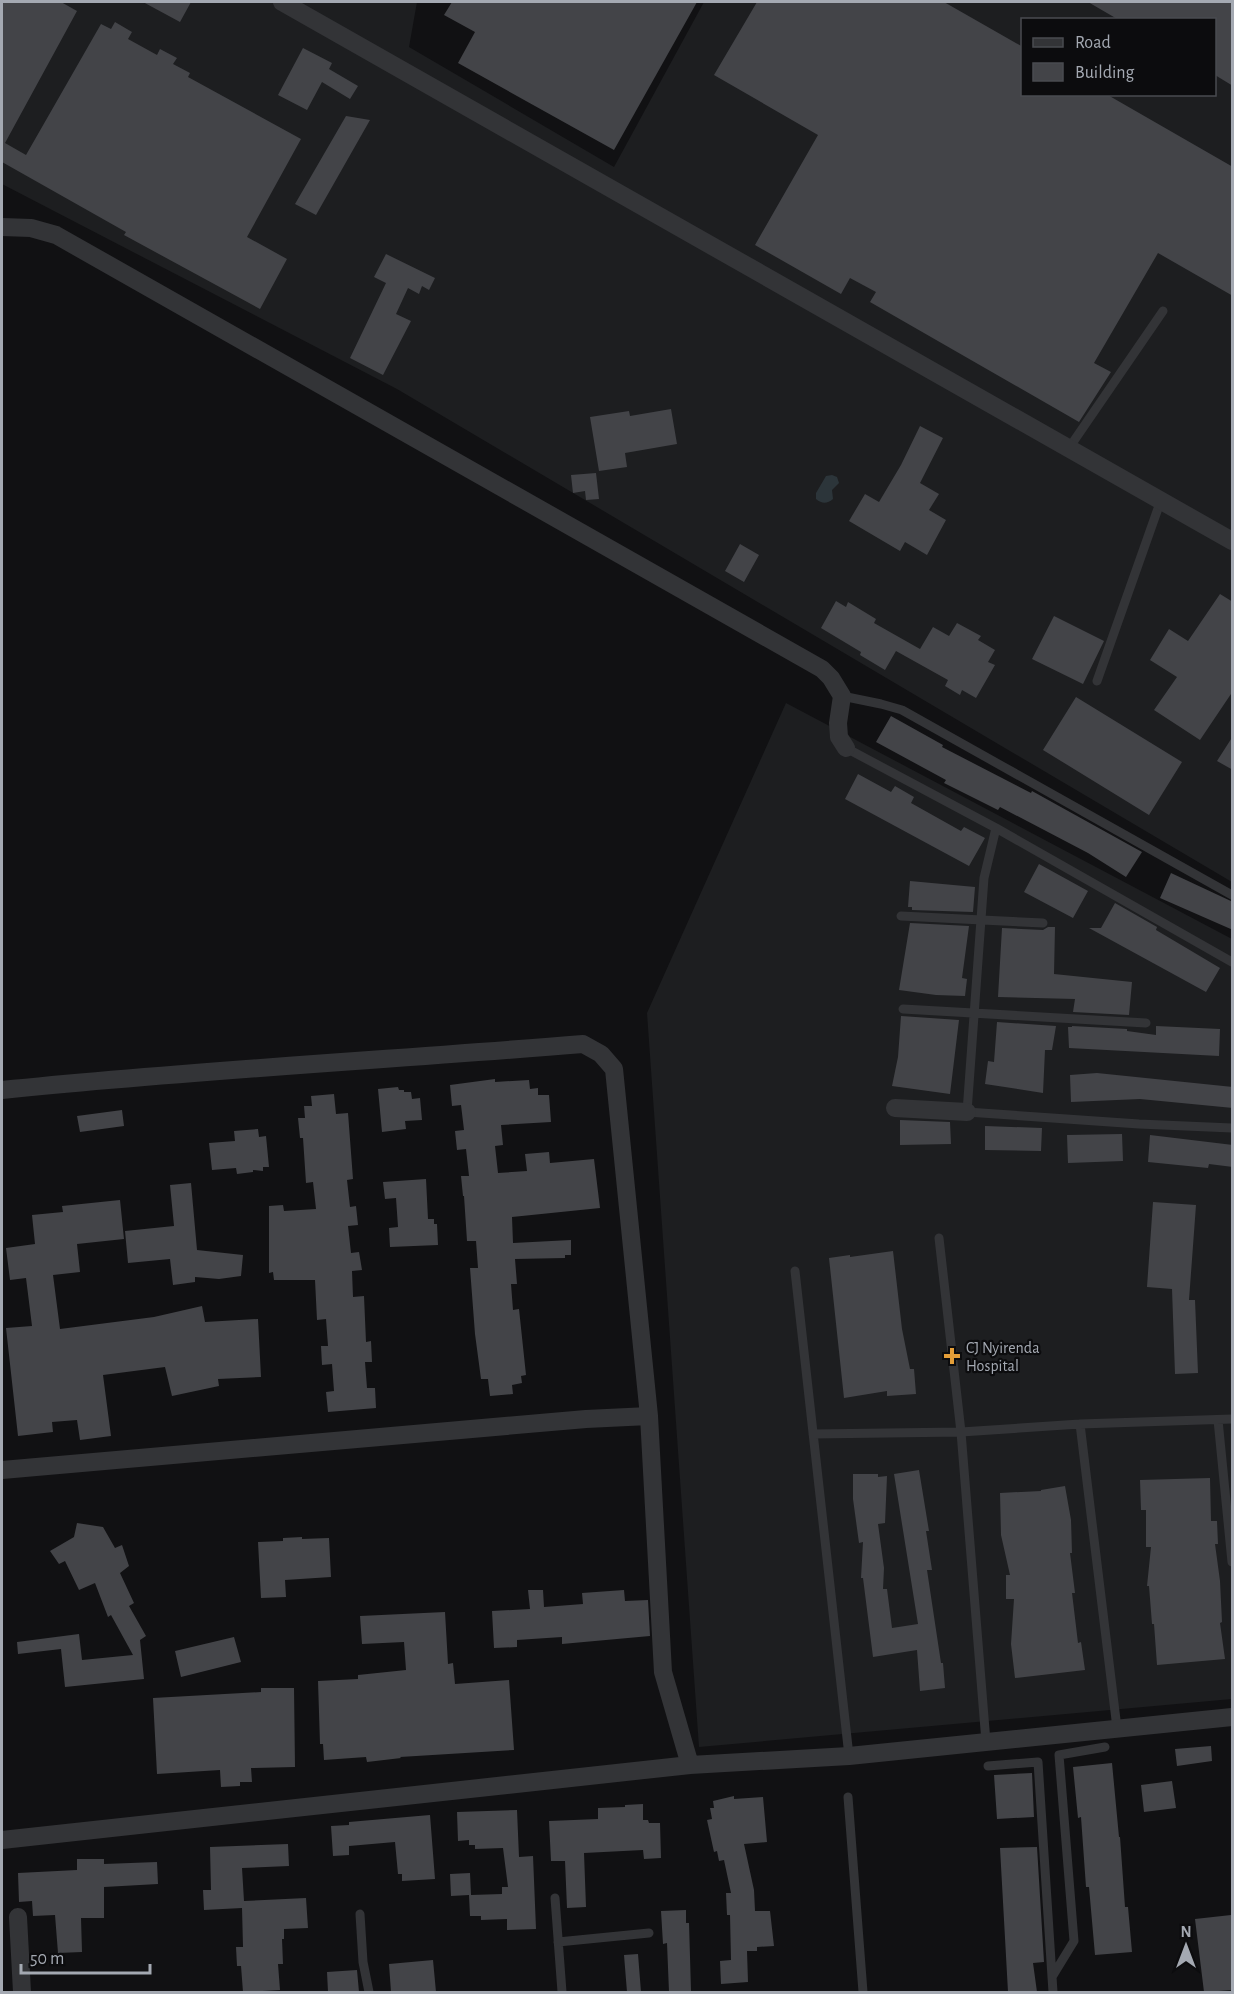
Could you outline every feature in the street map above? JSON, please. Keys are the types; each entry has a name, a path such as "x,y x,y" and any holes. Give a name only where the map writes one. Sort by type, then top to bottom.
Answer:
{"street":[{"path":"282,2 1233,541"},
{"path":"2,227 31,228 56,235 822,669 831,678 842,696 838,737 846,748"},
{"path":"2,1090 136,1076 583,1044 601,1054 614,1069 649,1416 663,1672 690,1765"},
{"path":"895,1108 967,1112"},
{"path":"2,1470 586,1419 649,1416"},
{"path":"2,1840 690,1765 849,1756 1233,1718"},
{"path":"18,1917 22,1992"}],"lane":[{"path":"1069,448 1163,311"},
{"path":"1097,681 1161,500"},
{"path":"842,696 902,710 1233,895"},
{"path":"846,748 996,828 1233,962"},
{"path":"996,828 987,864 980,921 967,1112 1233,1128"},
{"path":"901,916 1043,923"},
{"path":"903,1009 1146,1023"},
{"path":"939,1238 961,1432 986,1742"},
{"path":"795,1271 849,1756"},
{"path":"813,1434 961,1432 1080,1424 1233,1419"},
{"path":"1218,1420 1233,1562"},
{"path":"1080,1424 1117,1728"},
{"path":"1052,1977 1074,1941 1059,1755 1106,1747"},
{"path":"988,1766 1038,1762 1053,1992"},
{"path":"848,1797 863,1992"},
{"path":"555,1898 562,1992"},
{"path":"360,1914 363,1962 369,1992"},
{"path":"558,1942 649,1933"}],"shaded area":[{"path":"2,2 417,2 409,47 614,167 704,2 1232,2 1232,882 397,389 2,184"},
{"path":"826,476 837,477 839,483 832,490 833,499 827,503 820,502 816,499 816,493"},
{"name":"CJ Nyirenda Hospital","path":"786,703 1232,939 1232,1699 699,1747 647,1013"}],"building":[{"path":"2,2 61,2 77,11 5,143 26,155 101,24 111,29 115,22 132,32 128,39 157,55 160,49 177,58 173,64 190,73 188,77 301,139 247,237 287,259 260,309 124,235 126,232 2,162"},
{"path":"143,2 191,2 180,22"},
{"path":"452,2 697,2 614,150 458,63 475,32 444,15"},
{"path":"757,2 944,2 1021,46 1021,96 1109,96 1233,167 1233,296 1158,253 1094,363 1111,372 1079,422 870,302 876,292 850,278 841,294 755,245 818,135 714,75"},
{"path":"1088,2 1233,2 1233,86 1216,76 1216,18 1116,18"},
{"path":"303,48 332,63 329,69 358,86 350,99 322,82 307,110 278,95"},
{"path":"346,116 370,120 316,215 295,204"},
{"path":"386,254 435,278 429,290 422,286 419,294 408,288 396,314 411,321 383,375 350,358 386,283 374,277"},
{"path":"671,409 677,444 625,453 627,467 599,471 590,417 629,411 630,416"},
{"path":"920,426 943,438 920,483 939,494 929,510 946,520 927,555 905,542 900,551 849,521 865,494 879,502"},
{"path":"596,473 599,499 586,500 585,491 573,493 571,475"},
{"path":"740,544 759,555 744,582 725,571"},
{"path":"1220,594 1233,602 1233,691 1200,740 1154,710 1177,677 1150,660 1169,629 1188,641"},
{"path":"836,601 846,607 848,602 876,619 874,623 920,649 933,627 949,636 957,623 981,636 978,640 995,650 988,662 995,665 976,698 962,690 960,695 945,686 948,680 896,651 885,670 860,655 861,652 821,628"},
{"path":"1054,616 1104,641 1083,684 1032,659"},
{"path":"1076,697 1182,762 1149,815 1043,750"},
{"path":"891,716 943,745 942,747 1031,793 1032,791 1142,852 1126,877 1088,853 1000,807 998,810 944,783 946,780 876,742"},
{"path":"1233,736 1233,770 1217,761"},
{"path":"858,774 891,792 895,786 914,797 911,803 961,831 964,827 985,838 969,866 845,799"},
{"path":"1039,864 1088,891 1073,918 1024,892"},
{"path":"1171,873 1233,902 1233,930 1160,898"},
{"path":"910,881 975,887 973,912 912,910 912,907 908,907"},
{"path":"1115,903 1220,968 1206,992 1089,928 1101,928"},
{"path":"910,923 969,926 962,978 967,979 965,996 899,990"},
{"path":"1055,927 1054,974 1132,982 1129,1015 1073,1012 1075,999 998,997 1002,928 1043,930"},
{"path":"901,1016 959,1020 950,1094 892,1086 898,1057"},
{"path":"997,1022 1056,1026 1052,1050 1045,1050 1043,1093 985,1084 988,1061 994,1062"},
{"path":"1156,1026 1220,1029 1219,1056 1069,1048 1068,1027 1127,1029 1127,1031 1156,1035"},
{"path":"1097,1073 1233,1087 1233,1108 1140,1099 1071,1102 1070,1075"},
{"path":"495,1079 495,1082 529,1080 530,1089 538,1088 538,1095 549,1095 551,1122 501,1125 503,1145 495,1146 498,1173 527,1171 525,1154 549,1152 550,1163 594,1159 600,1208 512,1217 513,1243 571,1240 571,1255 565,1255 565,1258 515,1259 517,1284 511,1284 513,1310 519,1309 526,1375 521,1376 522,1383 512,1385 513,1394 490,1396 488,1379 481,1379 475,1334 470,1268 478,1268 476,1241 467,1241 461,1176 469,1176 466,1149 457,1150 455,1131 464,1130 461,1105 452,1106 450,1085"},
{"path":"398,1087 404,1092 411,1092 412,1099 420,1098 422,1120 405,1121 406,1129 382,1132 378,1089"},
{"path":"334,1094 336,1114 348,1113 353,1179 347,1180 350,1207 356,1206 358,1225 348,1226 351,1253 359,1252 362,1270 352,1271 353,1297 364,1296 366,1342 371,1341 372,1362 365,1362 367,1388 375,1388 376,1408 328,1412 326,1392 334,1391 332,1364 322,1365 321,1346 328,1346 326,1319 317,1320 315,1280 274,1280 273,1272 269,1273 269,1206 283,1205 284,1211 316,1209 313,1182 306,1183 303,1138 300,1138 298,1118 305,1118 304,1106 312,1106 311,1096"},
{"path":"122,1110 124,1126 80,1132 77,1116"},
{"path":"900,1120 950,1122 951,1144 900,1145"},
{"path":"985,1126 1042,1128 1041,1151 985,1150"},
{"path":"258,1129 259,1137 266,1136 269,1167 263,1167 263,1171 253,1170 253,1172 237,1174 236,1168 212,1170 209,1143 235,1141 234,1131"},
{"path":"1122,1134 1123,1161 1068,1163 1067,1135"},
{"path":"1150,1135 1233,1145 1233,1167 1209,1164 1208,1168 1148,1162"},
{"path":"426,1179 428,1219 434,1219 434,1224 437,1224 438,1245 390,1247 389,1228 398,1227 396,1198 385,1199 383,1182"},
{"path":"191,1183 197,1250 243,1255 241,1276 219,1279 195,1277 195,1282 173,1285 170,1259 128,1263 125,1231 174,1226 170,1185"},
{"path":"120,1200 124,1239 77,1244 80,1272 53,1275 60,1329 154,1317 202,1306 205,1322 258,1319 261,1377 218,1379 219,1386 172,1396 165,1367 103,1375 111,1436 80,1440 77,1420 52,1422 53,1432 18,1436 6,1328 32,1326 26,1278 10,1280 6,1248 35,1244 32,1215 63,1212 62,1206"},
{"path":"1153,1202 1196,1205 1189,1300 1195,1300 1198,1373 1175,1374 1172,1289 1147,1287"},
{"path":"893,1251 902,1329 910,1369 914,1369 916,1394 887,1396 887,1391 844,1398 829,1258"},
{"path":"919,1470 929,1531 926,1531 932,1570 927,1570 945,1688 920,1691 917,1650 873,1657 863,1578 861,1578 863,1542 859,1543 853,1499 853,1474 887,1476 885,1523 878,1524 884,1568 883,1589 887,1589 892,1628 918,1624 894,1474"},
{"path":"1210,1478 1211,1521 1217,1521 1218,1544 1215,1544 1220,1581 1222,1622 1220,1623 1225,1659 1157,1665 1154,1624 1152,1624 1149,1586 1147,1586 1151,1547 1146,1547 1146,1510 1141,1510 1140,1480"},
{"path":"1065,1486 1071,1520 1072,1553 1070,1553 1075,1593 1072,1593 1078,1643 1081,1642 1085,1670 1015,1678 1011,1644 1014,1599 1006,1599 1006,1575 1010,1575 1001,1535 1000,1493 1041,1491"},
{"path":"77,1523 103,1527 115,1548 122,1545 129,1566 120,1573 134,1603 129,1606 146,1636 140,1640 144,1679 65,1687 61,1649 18,1654 17,1642 79,1634 82,1660 133,1655 111,1615 108,1617 95,1583 79,1590 65,1561 59,1564 50,1551 74,1537"},
{"path":"302,1537 302,1539 329,1538 331,1577 285,1580 286,1597 261,1598 258,1542 283,1541 283,1538"},
{"path":"528,1590 543,1590 544,1607 583,1604 582,1593 624,1590 625,1601 648,1600 650,1636 562,1644 562,1637 517,1640 517,1647 494,1648 492,1611 530,1609"},
{"path":"445,1612 448,1664 453,1663 455,1684 509,1680 514,1750 400,1757 367,1762 366,1757 324,1760 323,1744 320,1744 318,1681 358,1679 358,1675 406,1670 404,1642 362,1644 360,1616"},
{"path":"234,1637 241,1662 181,1677 175,1651"},
{"path":"261,1688 294,1688 295,1767 251,1768 252,1782 240,1782 240,1786 221,1787 220,1770 157,1774 153,1698 261,1692"},
{"path":"1211,1746 1212,1761 1177,1766 1175,1749"},
{"path":"1112,1763 1125,1907 1128,1907 1132,1952 1095,1955 1089,1887 1086,1887 1081,1817 1078,1818 1073,1767"},
{"path":"1032,1773 1034,1817 997,1819 994,1775"},
{"path":"1172,1781 1176,1808 1144,1812 1141,1785"},
{"path":"734,1796 734,1799 763,1797 767,1842 744,1844 754,1890 755,1911 770,1911 774,1946 757,1947 757,1951 747,1951 748,1982 721,1984 720,1961 731,1960 730,1915 727,1915 726,1893 731,1893 724,1860 719,1861 717,1851 714,1852 707,1820 712,1819 710,1808 714,1808 713,1801"},
{"path":"643,1804 643,1820 648,1820 649,1823 660,1823 661,1858 644,1859 643,1850 584,1853 586,1907 567,1908 565,1861 551,1861 549,1821 598,1819 598,1808"},
{"path":"517,1810 519,1857 533,1856 536,1929 507,1930 507,1919 481,1920 481,1916 470,1916 469,1895 451,1896 450,1874 470,1873 471,1895 502,1894 502,1887 508,1887 503,1848 475,1849 475,1845 469,1845 469,1840 458,1841 457,1812"},
{"path":"430,1815 435,1879 402,1881 402,1874 398,1874 395,1842 349,1846 349,1855 333,1856 331,1826 349,1825 349,1822"},
{"path":"288,1844 289,1866 242,1868 244,1901 306,1898 308,1928 284,1929 283,1964 278,1964 280,1990 243,1992 241,1966 237,1966 236,1947 243,1947 242,1908 204,1910 203,1890 211,1890 210,1847"},
{"path":"1037,1847 1044,1962 1033,1963 1037,1992 1008,1992 1000,1848"},
{"path":"77,1859 104,1859 104,1864 157,1862 158,1884 104,1887 104,1918 81,1918 82,1952 58,1953 55,1915 33,1916 32,1901 19,1902 18,1873 77,1870"},
{"path":"686,1910 686,1923 689,1923 691,1991 669,1992 667,1943 663,1944 661,1911"},
{"path":"1231,1915 1233,1990 1204,1992 1195,1919"},
{"path":"638,1954 641,1992 627,1992 624,1955"},
{"path":"433,1960 436,1992 391,1992 389,1964"},
{"path":"357,1970 359,1992 328,1992 327,1972"}],"place":[{"name":"CJ Nyirenda Hospital","path":"952,1356"}]}
